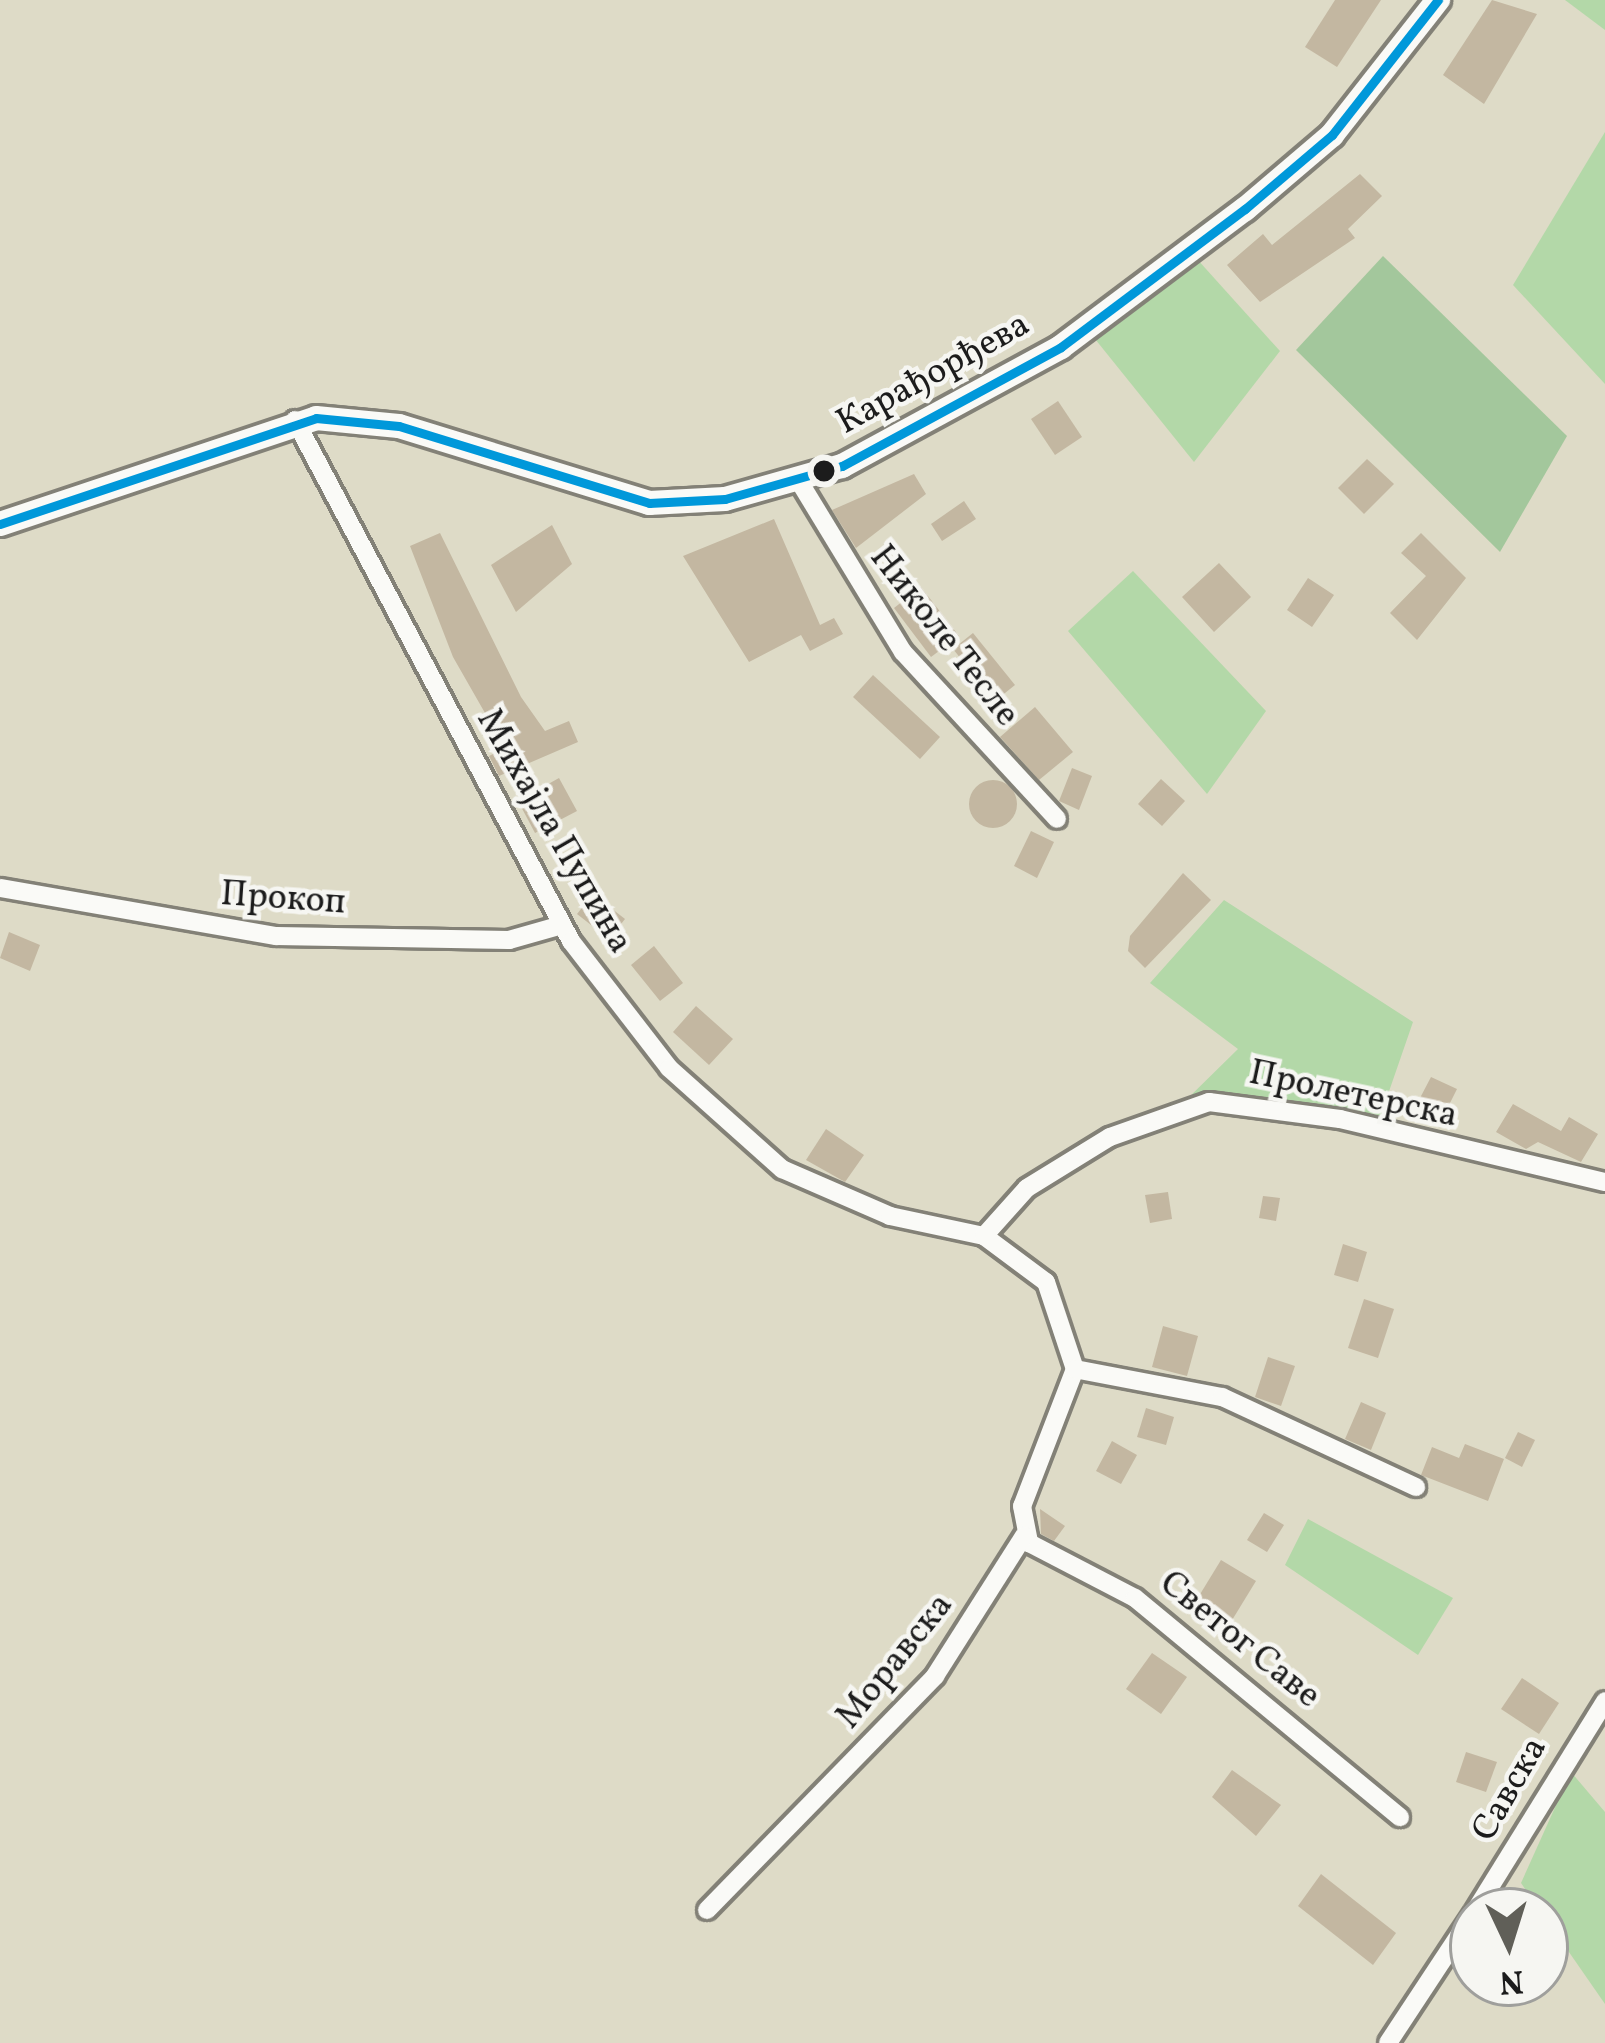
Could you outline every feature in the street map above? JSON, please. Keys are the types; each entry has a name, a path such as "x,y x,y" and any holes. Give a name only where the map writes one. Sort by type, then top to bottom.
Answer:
{"street":[{"name":"Карађорђева","path":"0,524 296,420 399,426 624,500 698,502 800,481 904,439 1115,310 1332,135 1438,0"},
{"name":"Михајла Пупина","path":"296,420 562,925 669,1068 755,1150 890,1216 984,1236"},
{"name":"Николе Тесле","path":"800,481 904,652 1057,819"},
{"name":"Прокоп","path":"0,888 276,935 486,941 562,925"},
{"name":"Пролетерска","path":"984,1236 1015,1198 1110,1137 1208,1102 1340,1119 1605,1182"},
{"path":"984,1236 1046,1282 1075,1369 1222,1397 1416,1487"},
{"name":"Моравска","path":"707,1910 935,1676 1024,1536 1026,1493 1075,1369"},
{"name":"Светог Саве","path":"1024,1536 1135,1598 1400,1817"},
{"name":"Савска","path":"1490,1887 1605,1701"},
{"name":"Савска","path":"1388,2043 1449,1950"}],"green space":[{"path":"1565,0 1605,0 1605,30"},
{"path":"1605,132 1605,384 1513,285"},
{"path":"1188,249 1280,351 1194,462 1087,329"},
{"path":"1383,256 1567,436 1500,552 1296,350"},
{"path":"1133,571 1266,711 1207,794 1068,631"},
{"path":"1224,900 1413,1022 1376,1129 1181,1105 1238,1049 1150,983"},
{"path":"1308,1519 1453,1598 1418,1655 1285,1565"},
{"path":"1571,1772 1605,1812 1605,2004 1569,1952 1569,1887 1524,1887 1521,1883"}],"building":[{"path":"1335,0 1381,0 1337,67 1305,47"},
{"path":"1492,0 1537,14 1484,104 1443,75"},
{"path":"1360,174 1382,196 1348,229 1355,238 1260,302 1227,265 1263,234 1272,245"},
{"path":"1058,401 1082,437 1055,455 1031,419"},
{"path":"1367,459 1394,484 1364,514 1338,488"},
{"path":"914,474 926,494 856,548 832,510"},
{"path":"964,501 976,519 942,541 931,524"},
{"path":"774,519 820,625 834,618 843,634 810,651 801,635 749,662 683,556"},
{"path":"552,525 572,564 516,612 491,565"},
{"path":"440,533 521,697 545,731 569,721 578,742 499,776 489,756 505,748 453,657 410,546"},
{"path":"1421,533 1466,578 1417,640 1390,613 1426,576 1401,553"},
{"path":"1219,563 1251,597 1214,632 1182,597"},
{"path":"1308,578 1334,595 1312,627 1287,610"},
{"path":"921,587 959,636 931,657 894,608"},
{"path":"973,633 1015,685 995,701 953,649"},
{"path":"873,675 940,737 920,759 853,697"},
{"path":"1035,707 1073,752 1039,780 1000,737"},
{"path":"1072,768 1092,776 1079,810 1059,801"},
{"path":"559,778 577,811 535,833 518,801"},
{"path":"1161,779 1185,801 1162,826 1138,804"},
{"path":"993,780 1010,787 1017,804 1010,821 993,828 976,821 969,804 976,787"},
{"path":"1031,831 1054,842 1037,878 1014,866"},
{"path":"1183,873 1211,900 1145,968 1128,951 1130,936"},
{"path":"593,894 625,919 609,939 577,914"},
{"path":"9,932 40,945 30,971 0,958"},
{"path":"654,946 683,983 660,1001 631,965"},
{"path":"696,1006 733,1039 709,1065 673,1032"},
{"path":"1431,1077 1457,1089 1446,1111 1420,1098"},
{"path":"1513,1104 1561,1131 1569,1117 1598,1134 1581,1162 1538,1142 1526,1149 1496,1132"},
{"path":"826,1129 864,1155 845,1182 806,1160"},
{"path":"1168,1192 1172,1219 1150,1223 1145,1195"},
{"path":"1263,1196 1280,1198 1276,1221 1259,1218"},
{"path":"1343,1244 1367,1252 1358,1282 1334,1275"},
{"path":"1364,1299 1394,1309 1378,1358 1348,1348"},
{"path":"1163,1326 1198,1336 1187,1376 1152,1367"},
{"path":"1268,1357 1295,1366 1281,1406 1255,1397"},
{"path":"1361,1402 1386,1413 1371,1450 1345,1439"},
{"path":"1146,1408 1174,1417 1166,1445 1137,1437"},
{"path":"1518,1432 1535,1440 1522,1467 1505,1458"},
{"path":"1112,1441 1137,1455 1121,1484 1096,1471"},
{"path":"1465,1444 1504,1459 1488,1501 1421,1475 1432,1447 1459,1458"},
{"path":"1040,1509 1065,1526 1054,1541 1041,1534"},
{"path":"1264,1513 1284,1525 1267,1552 1247,1540"},
{"path":"1221,1560 1256,1581 1226,1630 1191,1609"},
{"path":"1152,1653 1187,1677 1161,1714 1126,1689"},
{"path":"1522,1678 1559,1703 1539,1734 1501,1709"},
{"path":"1466,1752 1497,1762 1486,1792 1456,1782"},
{"path":"1232,1770 1281,1805 1256,1836 1212,1797"},
{"path":"1321,1874 1396,1933 1373,1965 1298,1906"}],"transit line":[{"path":"0,524 316,418 399,426 649,503 725,499 842,466 1061,347 1245,209 1332,135 1438,0"}]}
